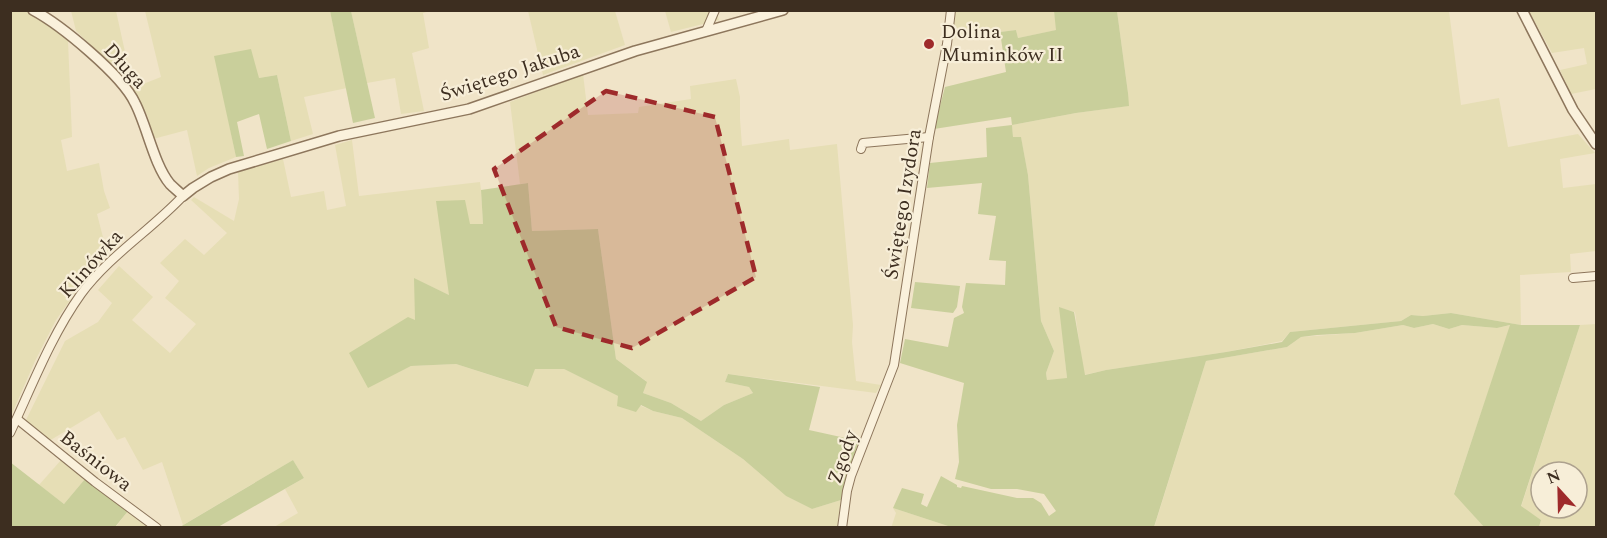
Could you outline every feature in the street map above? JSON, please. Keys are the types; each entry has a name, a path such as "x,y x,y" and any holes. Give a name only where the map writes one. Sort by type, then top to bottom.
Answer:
{"street":[{"name":"Długa","path":"33,10 72,37 116,77 134,100 159,165 169,183 183,196"},
{"path":"706,31 715,10"},
{"name":"Świętego Jakuba","path":"183,196 211,177 229,169 339,136 469,110 635,51 783,10"},
{"name":"Świętego Izydora","path":"881,400 894,365 951,10"},
{"path":"1522,10 1573,110 1596,144"},
{"path":"861,149 863,143 929,137"},
{"name":"Klinówka","path":"10,433 57,332 82,293 111,262 183,196"},
{"path":"1573,278 1596,276"},
{"name":"Zgody","path":"842,528 851,476 881,400"},
{"name":"Baśniowa","path":"17,419 94,482 157,528"}],"highlighted area":[{"path":"606,91 715,117 756,277 632,348 556,327 494,169"}],"shaded area":[{"path":"24,10 44,21 68,41 72,137 61,140 67,171 99,163 110,208 97,214 105,245 116,244 88,275 56,320 11,416 10,11"},
{"path":"1021,10 1022,12 1054,11 1057,30 1018,38 1016,30 1000,32 999,28 952,38 955,11"},
{"path":"71,11 116,11 133,88 76,31"},
{"path":"145,11 330,11 347,88 304,97 313,134 291,141 277,75 259,78 215,56 236,157 209,168 197,176 187,130 153,139 148,117 133,88 161,77"},
{"path":"351,11 430,11 423,13 429,48 412,53 424,111 401,114 395,78 367,83"},
{"path":"528,11 615,11 625,45 543,75"},
{"path":"665,11 716,11 719,20 671,32"},
{"path":"1117,11 1449,11 1461,105 1499,98 1508,147 1578,134 1595,153 1560,159 1563,188 1596,184 1596,251 1570,254 1571,272 1520,275 1521,325 1451,313 1411,315 1401,321 1290,332 1282,341 1084,375 1075,312 1060,308 1067,379 1047,380 1046,373 1054,351 1041,321 1028,175 1021,138 1013,138 1012,125 1128,106"},
{"path":"1529,11 1596,11 1596,89 1571,94 1560,70 1587,64 1584,48 1552,53"},
{"path":"583,74 588,115 638,113 639,107 691,99 690,86 736,79 740,97 742,146 789,139 790,150 837,144 856,381 881,385 876,393 728,374 725,382 749,387 753,393 724,405 701,421 671,403 643,393 646,381 616,359 598,229 532,231 528,183 520,184 510,102"},
{"path":"352,140 359,196 480,182 481,190 483,224 470,225 449,295 415,279 415,320 368,387 411,366 456,364 527,387 534,369 564,369 653,411 682,418 743,459 786,496 812,509 841,500 837,528 274,527 298,513 285,489 304,478 293,460 183,525 162,462 143,470 125,437 117,440 99,411 49,441 25,422 65,341 98,322 112,303 98,290 119,266 153,297 132,320 170,353 196,324 165,298 179,281 160,263 185,239 204,255 227,233 191,200 194,197 234,221 239,199 238,172 283,159 291,197 324,191 327,210 346,206 335,145"},
{"path":"1433,324 1449,329 1462,325 1497,328 1511,325 1454,493 1484,527 1154,528 1206,361 1287,347 1301,337 1355,333 1403,325 1414,328"},
{"path":"1596,324 1596,527 1539,527 1541,520 1589,520 1589,460 1536,460 1580,325"},
{"path":"62,459 85,479 64,504 39,485"},
{"path":"1529,482 1529,512 1521,507"},
{"path":"893,508 951,527 891,528 896,513"},
{"path":"128,511 154,528 115,528"}],"green space":[{"path":"330,11 351,11 375,118 353,123"},
{"path":"1054,11 1117,11 1129,106 1012,125 1011,117 934,129 945,87 1006,72 1000,32 1016,30 1018,38 1056,30"},
{"path":"251,49 259,78 277,75 291,141 267,149 259,114 237,122 244,156 236,157 214,56"},
{"path":"1012,125 1013,137 1021,137 1028,175 1041,321 1054,351 1046,373 1047,380 1067,378 1059,307 1074,312 1085,375 1282,342 1290,332 1401,321 1411,315 1451,313 1521,325 1580,325 1536,460 1529,460 1529,481 1521,506 1529,512 1529,520 1541,520 1539,527 1484,527 1454,494 1510,325 1497,328 1462,325 1449,329 1433,324 1414,328 1403,325 1355,333 1317,335 1301,337 1287,347 1206,361 1154,527 951,527 893,508 902,488 924,494 921,504 927,507 941,476 961,488 962,486 1017,498 1033,498 1041,503 1049,516 1056,511 1044,494 1017,489 991,489 955,479 959,462 957,425 964,383 900,363 905,339 948,347 954,318 964,313 962,307 966,283 1005,285 1006,261 989,260 996,216 978,214 982,183 927,188 930,163 987,157 986,128"},
{"path":"528,183 532,231 598,229 616,359 647,382 643,393 671,403 701,421 724,405 753,393 749,387 725,382 728,374 820,387 809,430 859,441 841,500 812,509 786,496 743,459 682,418 653,411 641,405 636,412 617,406 618,396 564,369 535,369 528,387 456,364 411,366 368,388 349,353 408,317 415,320 414,278 449,295 436,201 465,200 470,224 483,224 481,190"},
{"path":"915,282 960,286 957,307 953,313 911,308"},
{"path":"293,460 304,478 218,527 180,527"},
{"path":"10,462 64,504 85,479 128,511 115,527 11,527"}],"place":[{"name":"Dolina Muminków II","path":"929,44"}]}
